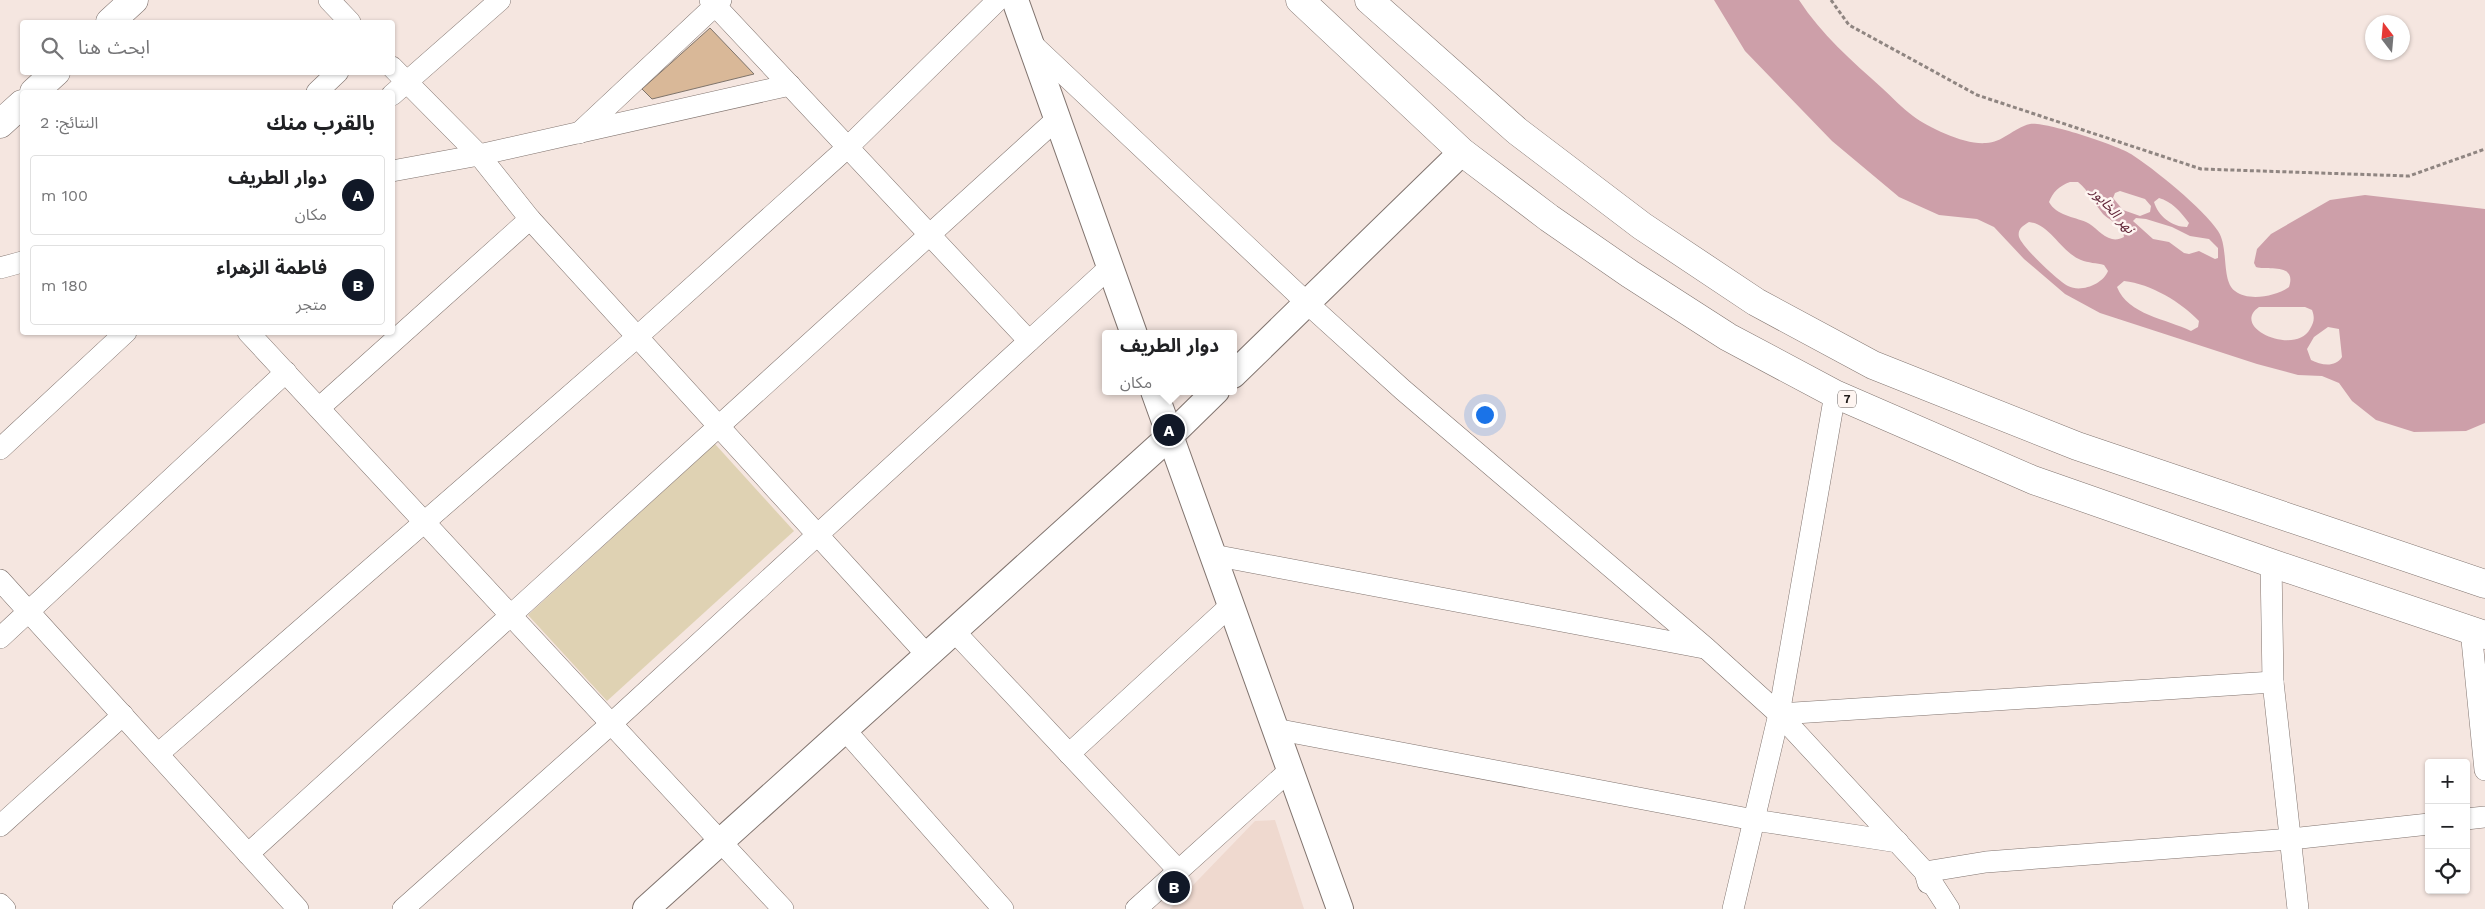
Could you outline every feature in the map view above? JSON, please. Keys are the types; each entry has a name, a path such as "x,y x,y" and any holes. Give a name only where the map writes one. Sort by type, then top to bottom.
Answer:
{"main road":[{"path":"112,20 134,0"},
{"name":"7","path":"1300,0 1462,152 1549,218 1630,274 1728,337 1835,394 2033,480 2271,563 2478,632"},
{"path":"1369,0 1516,131 1642,226 1756,302 1873,365 2077,446 2485,584"},
{"path":"36,90 53,75"},
{"path":"0,124 20,106"}],"street":[{"path":"329,0 348,20"},
{"path":"500,0 397,82 479,155 530,219 927,655"},
{"path":"158,754 637,337 848,147 998,0"},
{"path":"1015,0 1133,330"},
{"path":"579,133 716,2 790,85 1029,341"},
{"path":"1030,42 1307,303 1403,390 1706,648 1779,714 1926,872 1949,909"},
{"path":"319,90 335,75"},
{"path":"395,169 479,155 790,85"},
{"path":"248,854 1058,118"},
{"path":"1237,371 1462,152"},
{"path":"319,408 530,219"},
{"path":"0,268 20,263"},
{"path":"403,909 612,723 1110,267"},
{"path":"0,449 123,335"},
{"path":"251,335 783,909"},
{"path":"0,638 286,372"},
{"path":"1733,909 1779,714 1835,394"},
{"path":"1155,395 1340,909"},
{"path":"646,909 1170,436 1212,395"},
{"path":"1213,555 1706,648"},
{"path":"2271,563 2273,682 2298,909"},
{"path":"0,580 298,909"},
{"path":"1069,754 1231,604"},
{"path":"954,631 1178,871"},
{"path":"2478,632 2485,770"},
{"path":"1779,714 2273,682"},
{"path":"0,826 123,715"},
{"path":"1275,729 1754,820 1898,842"},
{"path":"845,730 1003,909"},
{"path":"1136,909 1290,770"},
{"path":"2470,819 2485,817"},
{"path":"1926,872 1986,862 2290,839 2425,824"},
{"path":"1926,872 1932,909"},
{"path":"0,904 5,909"}],"path":[{"path":"1831,0 1849,25 1977,95 2201,169 2408,176 2485,149"}],"shaded area":[{"path":"715,444 794,531 607,701 528,615"},
{"path":"1275,820 1304,909 1170,909 1255,821"}],"water":[{"name":"نهر الخابور","path":"1714,0 1799,0 1827,36 1848,57 1909,113 1938,130 1968,141 1986,143 1997,141 2024,126 2038,124 2080,134 2123,150 2165,179 2211,222 2221,238 2226,272 2231,286 2235,291 2248,296 2270,295 2289,287 2289,274 2285,271 2256,267 2254,263 2257,249 2271,234 2330,200 2365,195 2485,209 2485,423 2466,431 2414,432 2376,420 2352,401 2339,383 2322,376 2298,375 2257,364 2100,313 2065,294 2024,259 1994,227 1977,219 1939,215 1899,197 1832,141 1745,51","holes":["2070,182 2078,182 2103,214 2119,226 2124,237 2108,238 2086,222 2056,210 2049,202 2052,195 2063,185","2120,191 2145,199 2151,206 2150,212 2140,216 2123,210 2113,198 2115,193","2159,198 2168,202 2186,219 2189,223 2187,227 2181,227 2166,220 2154,202","2136,218 2172,227 2190,236 2209,239 2218,248 2218,258 2215,259 2199,251 2189,254 2184,253 2169,242 2153,239 2133,221","2029,222 2036,224 2074,256 2087,262 2104,265 2108,271 2101,280 2091,286 2085,288 2068,286 2041,263 2022,242 2019,237 2021,228","2124,281 2155,290 2192,314 2199,321 2198,327 2191,331 2149,315 2130,304 2117,287","2259,307 2305,307 2312,310 2314,315 2310,329 2303,337 2292,340 2268,336 2258,330 2252,323 2252,315","2328,327 2339,329 2342,357 2336,363 2323,364 2311,360 2307,349 2314,337"]}],"building":[{"path":"710,28 754,74 652,99 642,89"}],"place":[{"name":"دوار الطريف","path":"1169,430"},
{"name":"فاطمة الزهراء","path":"1174,887"}]}
